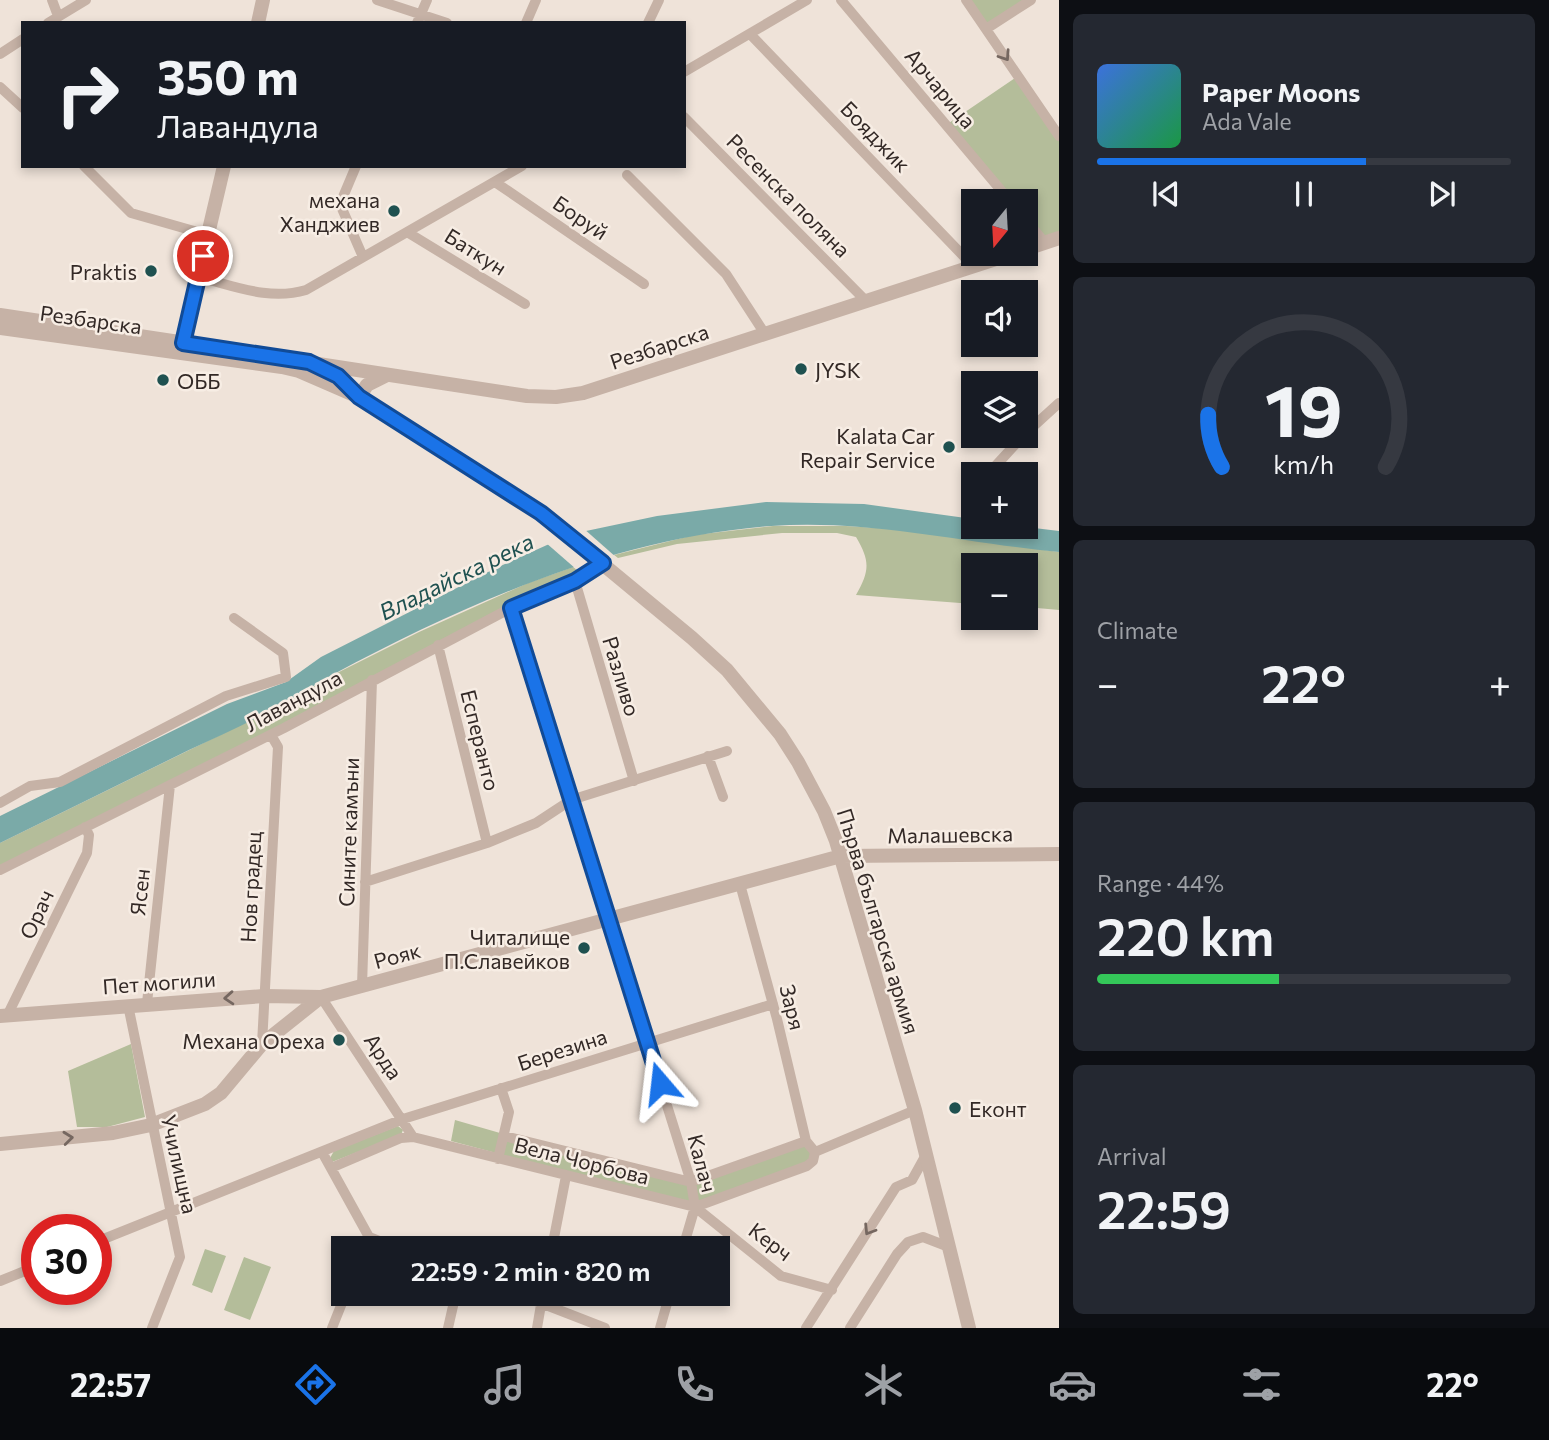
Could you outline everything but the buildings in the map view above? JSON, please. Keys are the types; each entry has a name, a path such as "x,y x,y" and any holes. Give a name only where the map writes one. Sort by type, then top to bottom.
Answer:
{"street":[{"path":"52,0 53,20 86,0"},
{"path":"258,21 263,0"},
{"path":"377,0 419,18 427,0"},
{"path":"527,21 536,0"},
{"path":"649,21 659,0"},
{"path":"686,71 807,0"},
{"name":"Арчарица","path":"841,0 1000,189"},
{"path":"966,0 1059,136"},
{"path":"986,29 1031,0"},
{"name":"Бояджик","path":"750,34 961,254"},
{"path":"0,54 21,40"},
{"path":"0,88 21,106"},
{"name":"Ресенска поляна","path":"686,119 866,301"},
{"path":"86,168 131,213 208,234"},
{"path":"181,348 224,168"},
{"path":"355,168 340,204 363,257"},
{"path":"198,277 268,295 287,296 306,290 519,168"},
{"path":"627,175 726,274 765,334"},
{"name":"Боруй","path":"495,182 644,284"},
{"path":"1038,230 1052,241"},
{"name":"Баткун","path":"408,232 525,304"},
{"name":"Резбарска","path":"0,328 309,362 527,396 555,397 583,393 973,266"},
{"name":"Резбарска","path":"0,315 299,371 359,397"},
{"name":"Резбарска","path":"309,362 338,376 359,397"},
{"path":"359,397 367,385 388,374"},
{"name":"Първа българска армия","path":"359,397 541,513 603,563 692,638 751,696 798,762 824,811 841,856 927,1153 969,1328"},
{"path":"1038,422 1059,403"},
{"path":"999,462 1011,448"},
{"name":"Лавандула","path":"0,870 271,735 511,608 575,581 603,563"},
{"name":"Разливо","path":"575,581 634,781"},
{"name":"Калач","path":"511,608 691,1182 695,1207 687,1236"},
{"name":"Лавандула","path":"0,803 30,786 60,782 124,751 175,720 226,696 286,677 283,653 234,618"},
{"name":"Есперанто","path":"438,645 487,843"},
{"name":"Сините камъни","path":"362,986 372,680"},
{"name":"Нов градец","path":"262,1044 278,747 271,735"},
{"path":"365,882 487,843 536,823 571,800 727,751"},
{"path":"708,756 723,797"},
{"name":"Ясен","path":"147,1003 170,785"},
{"name":"Орач","path":"4,1016 87,853 89,835 85,827"},
{"name":"Малашевска","path":"841,856 1059,853"},
{"name":"Рояк","path":"0,1144 113,1133 151,1125 193,1110 221,1093 262,1044 321,997 841,856"},
{"name":"Заря","path":"740,884 806,1140"},
{"name":"Пет могили","path":"4,1016 147,1003 264,996 321,997"},
{"name":"Арда","path":"321,997 413,1137"},
{"name":"Березина","path":"403,1119 773,1004"},
{"name":"Училищна","path":"128,1005 180,1257 152,1328"},
{"path":"498,1159 509,1112 501,1088"},
{"path":"815,1152 915,1110"},
{"path":"112,1235 403,1119"},
{"name":"Вела Чорбова","path":"504,1136 691,1182"},
{"path":"331,1168 401,1138 413,1137"},
{"name":"Вела Чорбова","path":"413,1137 695,1207"},
{"path":"691,1182 806,1140 815,1152 813,1161 807,1166 695,1207"},
{"path":"322,1152 364,1236"},
{"path":"806,1328 896,1187 912,1180 927,1153"},
{"path":"617,1189 623,1167"},
{"path":"554,1236 566,1176"},
{"path":"912,1180 936,1187"},
{"name":"Керч","path":"695,1207 781,1276 832,1290"},
{"path":"850,1328 897,1254 908,1242 923,1237 949,1247"},
{"path":"0,1282 21,1273"},
{"path":"332,1328 341,1306"},
{"path":"448,1328 453,1306"},
{"path":"537,1328 541,1306"},
{"path":"559,1306 605,1328"},
{"path":"660,1328 666,1306"}],"green space":[{"path":"966,0 1031,0 986,29"},
{"path":"1018,76 1059,136 1059,238 1045,243 1038,235 1038,189 1000,189 946,125"},
{"path":"773,526 846,526 893,529 1059,552 1059,610 1038,608 1038,553 961,553 961,603 856,595 866,572 866,559 856,537 837,533 782,533 677,544 618,558 614,555 694,535"},
{"path":"603,563 0,870 0,843 285,703 333,675 419,632 528,583 573,567 579,571"},
{"path":"131,1044 145,1117 107,1127 77,1127 68,1071"},
{"path":"455,1120 500,1133 496,1153 451,1141"},
{"path":"398,1126 403,1130 401,1135 332,1162 330,1158 334,1151"},
{"path":"504,1136 691,1182 806,1141 813,1161 695,1207 498,1159"},
{"path":"205,1249 226,1256 212,1293 192,1285"},
{"path":"244,1257 271,1267 250,1320 224,1310"}],"water":[{"path":"766,502 864,504 961,517 961,539 1038,539 1038,528 1059,531 1059,552 880,529 808,525 771,526 713,533 600,559 491,598 385,647 291,700 0,843 0,816 227,704 286,682 321,657 496,568 586,531 657,516"}],"pier":[{"path":"583,528 617,558 576,569 545,542"}],"place":[{"name":"механа Ханджиев","path":"394,211"},
{"name":"Praktis","path":"151,271"},
{"name":"JYSK","path":"801,369"},
{"name":"ОББ","path":"163,380"},
{"name":"Kalata Car Repair Service","path":"949,447"},
{"name":"Читалище П.Славейков","path":"584,948"},
{"name":"Механа Ореха","path":"339,1040"},
{"name":"Еконт","path":"955,1108"}],"route":[{"path":"203,256 183,343 309,362 338,376 359,397 541,513 603,563 575,581 511,608 660,1083"}],"water label":[{"name":"Владайска река","path":"456,576"}]}
